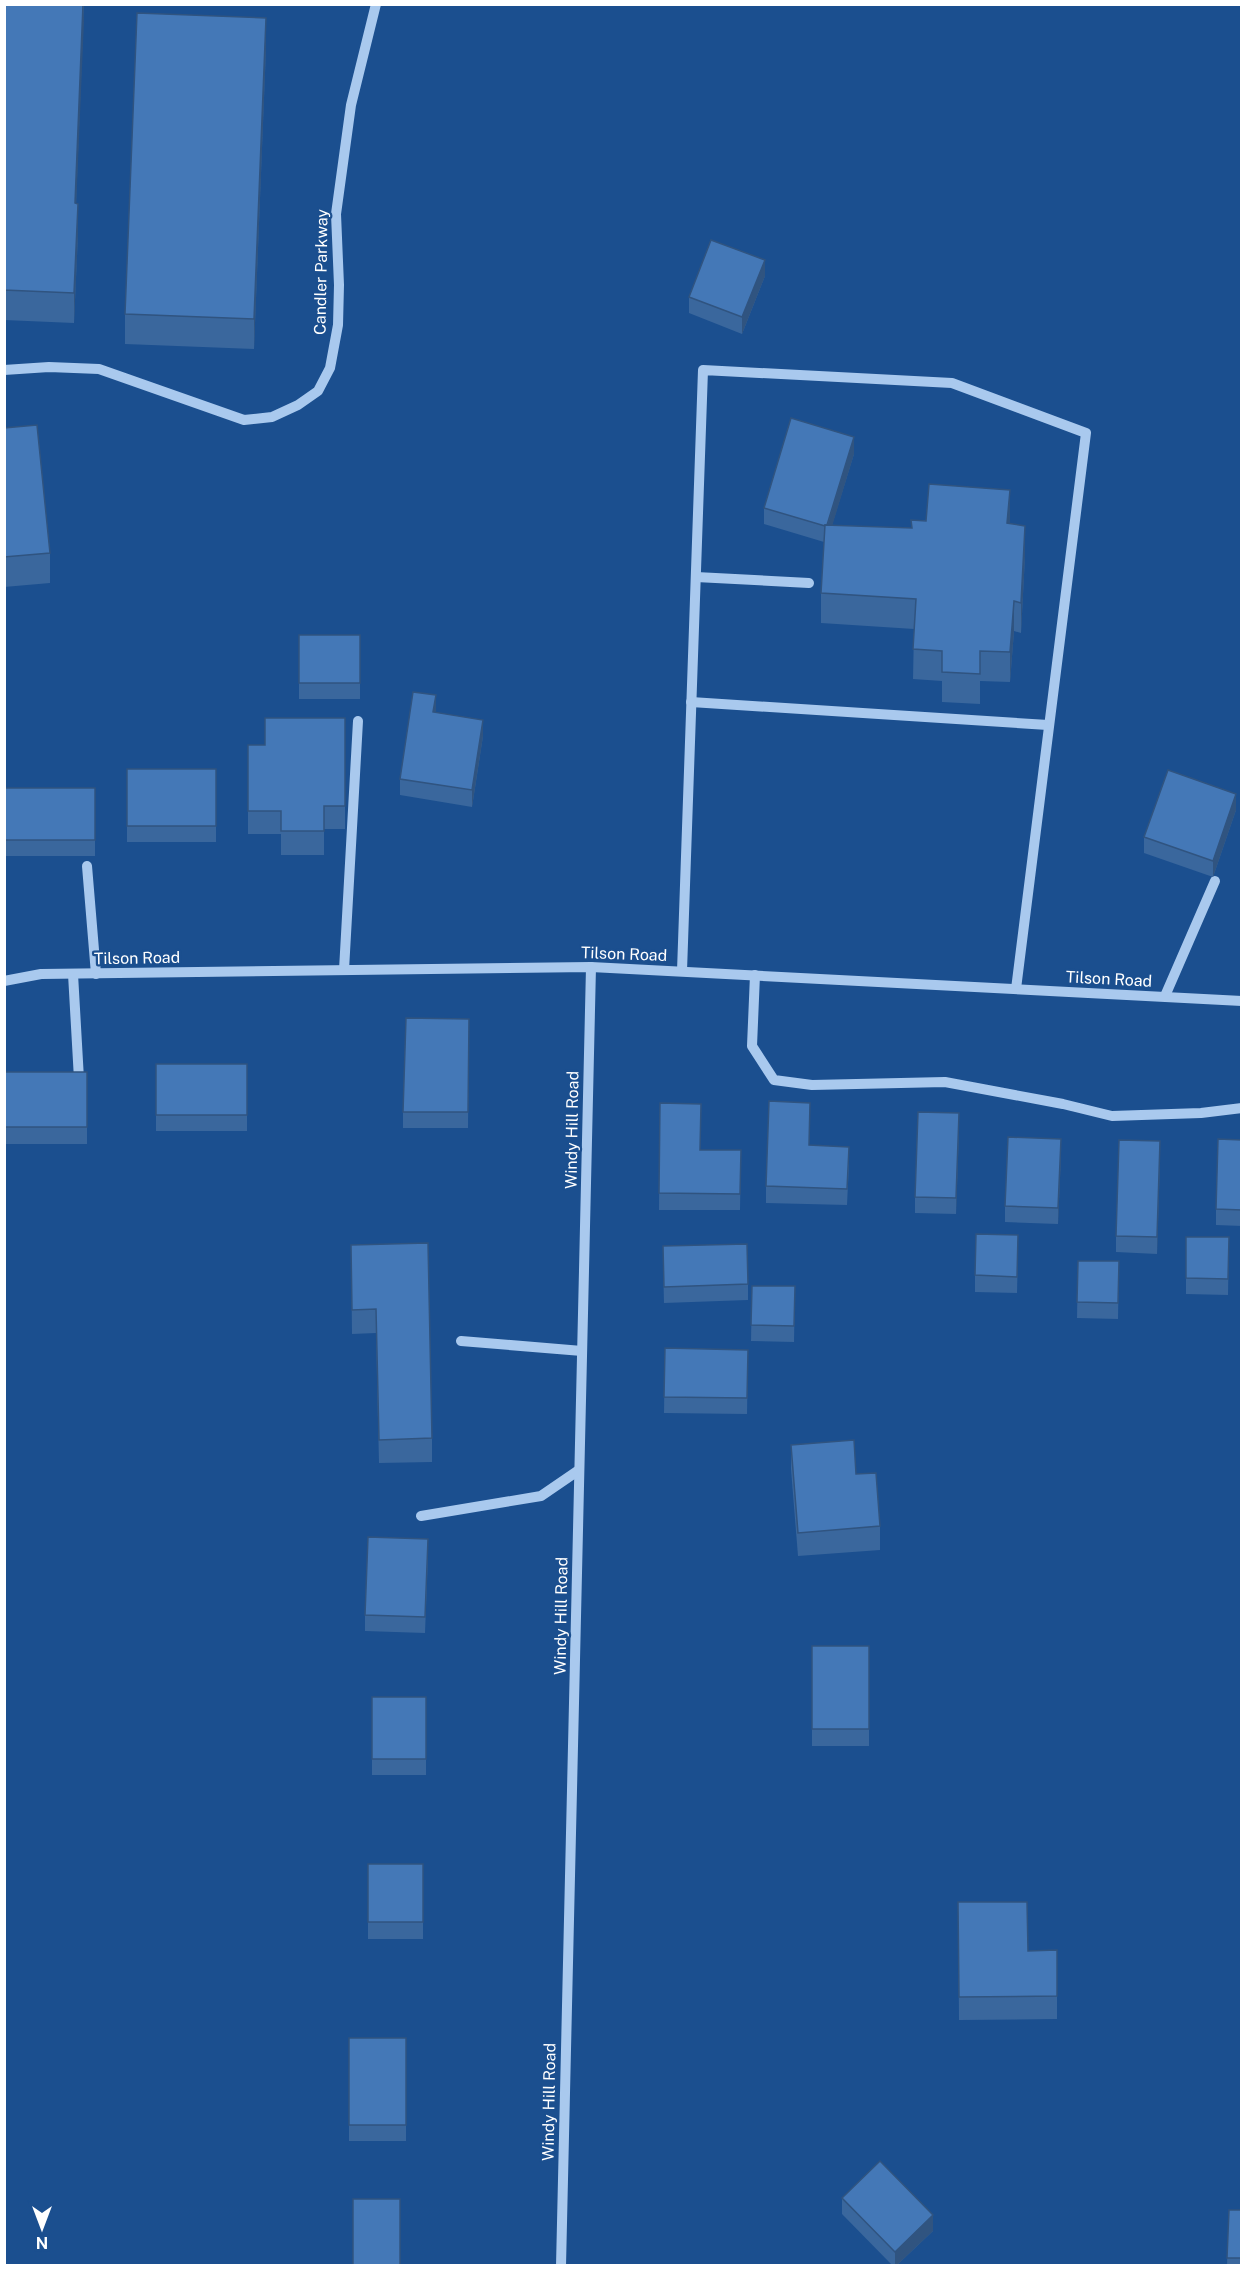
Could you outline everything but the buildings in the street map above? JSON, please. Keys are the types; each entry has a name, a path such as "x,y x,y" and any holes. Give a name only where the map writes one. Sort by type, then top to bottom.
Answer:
{"street":[{"name":"Candler Parkway","path":"4,370 49,367 99,369 244,420 272,417 298,405 318,391 330,368 338,325 336,214 351,105 376,4"},
{"path":"682,971 703,370 952,383 1086,433 1016,989"},
{"path":"696,577 809,583"},
{"path":"691,702 1048,725"},
{"path":"344,970 358,721"},
{"path":"87,866 96,974"},
{"path":"1165,996 1215,881"},
{"name":"Tilson Road","path":"4,981 41,974 591,967 1242,1001"},
{"name":"Windy Hill Road","path":"561,2265 591,967"},
{"path":"74,974 79,1079"},
{"path":"755,975 752,1046 774,1080 812,1085 945,1082 1063,1104 1112,1116 1201,1113 1242,1108"},
{"path":"461,1341 582,1351"},
{"path":"421,1516 541,1496 579,1470"}]}
